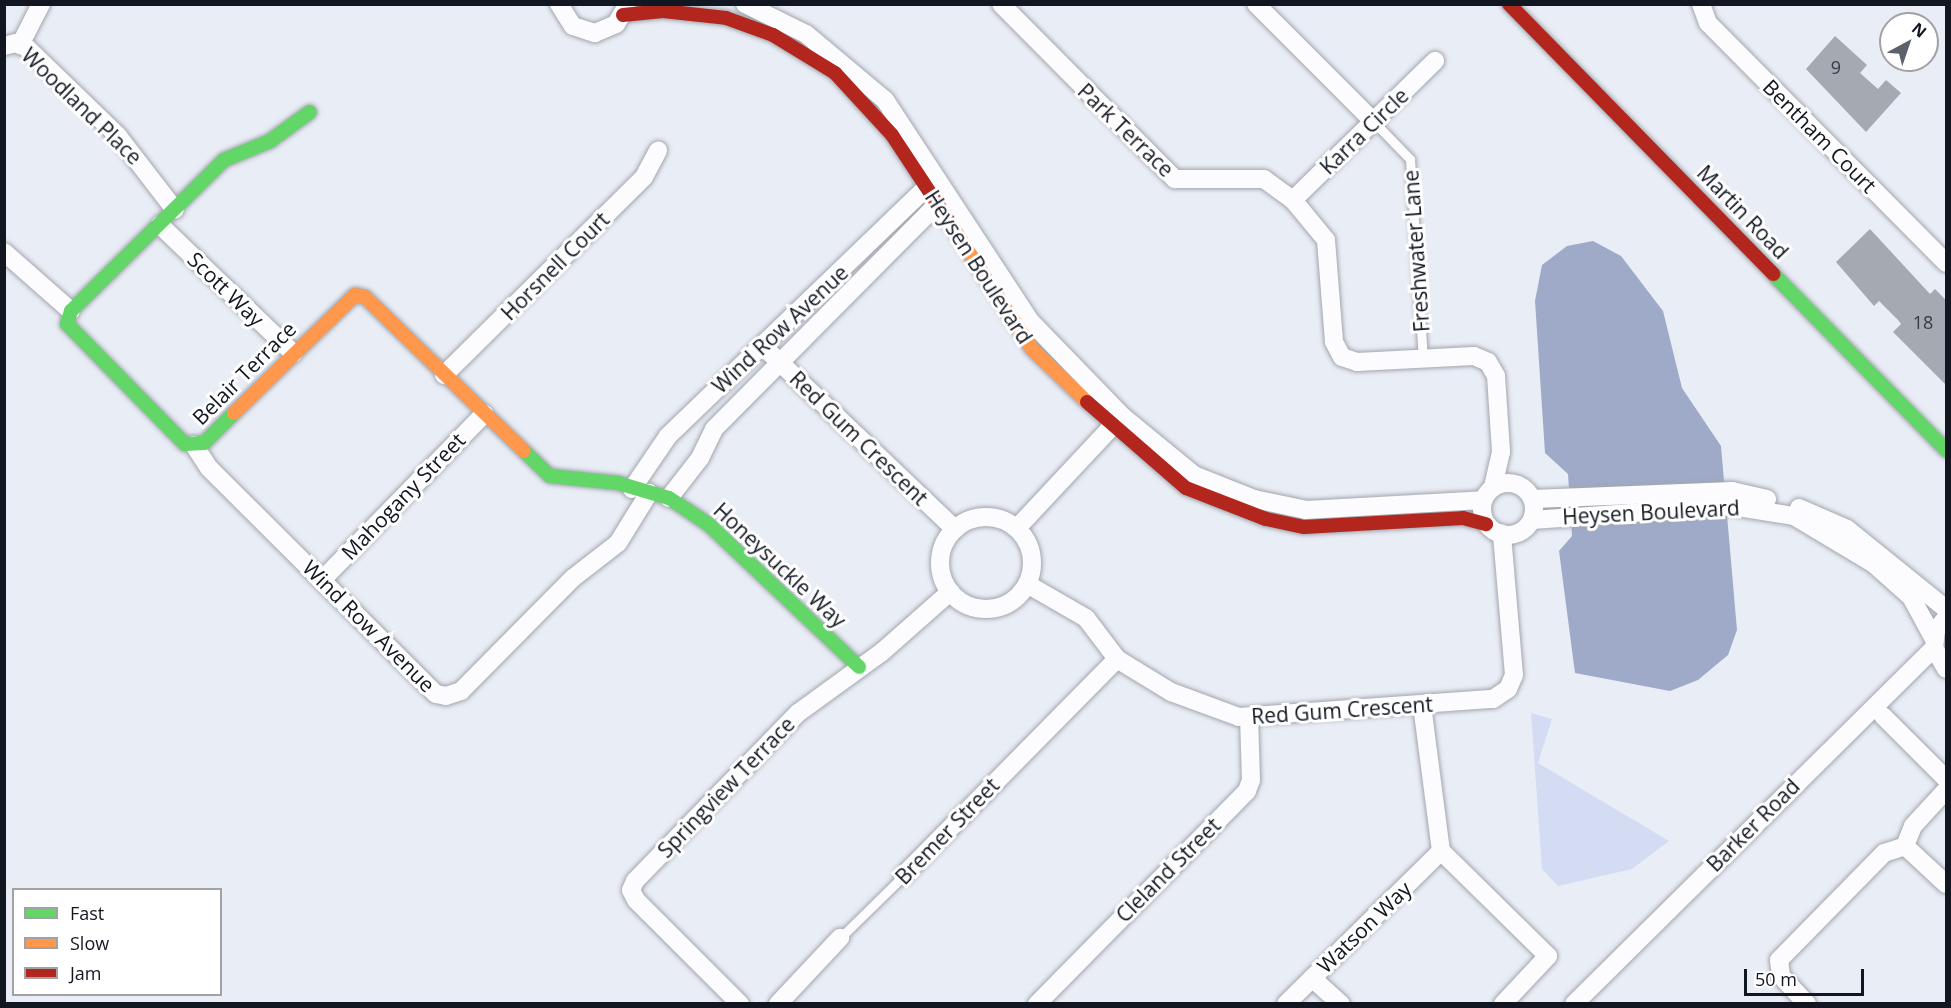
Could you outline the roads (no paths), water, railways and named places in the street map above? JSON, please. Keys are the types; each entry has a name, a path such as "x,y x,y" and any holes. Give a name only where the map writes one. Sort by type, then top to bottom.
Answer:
{"street":[{"path":"12,46 41,4"},
{"path":"559,4 564,17 583,31 606,30 625,10"},
{"name":"Heysen Boulevard","path":"745,4 806,34 848,64 896,113 942,199 1031,322 1118,421 1186,488 1266,519 1327,527 1463,519 1486,524"},
{"name":"Park Terrace","path":"1001,4 1175,179 1264,179 1293,200 1326,240 1334,342 1342,357 1357,362 1474,356 1488,362 1496,376 1501,454"},
{"path":"1256,4 1374,122"},
{"name":"Martin Road","path":"1509,4 1947,450"},
{"name":"Bentham Court","path":"1701,4 1708,23 1947,263"},
{"name":"Heysen Boulevard","path":"625,10 706,14 750,25 798,48 835,73 881,119 932,182"},
{"name":"Woodland Place","path":"12,46 134,152 175,210"},
{"name":"Karra Circle","path":"1293,200 1435,61"},
{"path":"4,252 72,311 224,160 270,141 310,112"},
{"name":"Horsnell Court","path":"444,375 644,177 658,151"},
{"name":"Wind Row Avenue","path":"194,445 209,468 436,694 446,696 461,691 573,578 618,543 640,491 668,436 765,347 932,182"},
{"name":"Wind Row Avenue","path":"669,498 700,458 714,429 942,199"},
{"name":"Scott Way","path":"160,225 293,353"},
{"name":"Belair Terrace","path":"72,311 67,324 72,334 185,444 194,445 204,443 293,353 355,295 365,297 550,476 618,483 669,498"},
{"name":"Red Gum Crescent","path":"765,347 954,529"},
{"name":"Mahogany Street","path":"323,579 484,414"},
{"path":"1017,528 1118,421"},
{"name":"Heysen Boulevard","path":"1118,421 1194,475 1254,499 1306,510 1488,494"},
{"path":"1501,454 1516,484 1533,499 1532,520 1510,534 1486,524 1488,494 1501,454"},
{"path":"1488,494 1516,484"},
{"name":"Honeysuckle Way","path":"669,498 708,524 859,667"},
{"name":"Heysen Boulevard","path":"1533,499 1563,507 1732,498 1793,506 1847,529 1947,609"},
{"name":"Heysen Boulevard","path":"1732,498 1794,516 1834,537 1874,564 1911,597 1947,669"},
{"name":"Heysen Boulevard","path":"1532,520 1563,507"},
{"path":"993,517 1017,528 1032,555 1027,584 1005,605 991,609 975,608 950,592 940,559 954,529 966,521 993,517"},
{"name":"Red Gum Crescent","path":"1027,584 1086,618 1118,659 1201,706 1249,717 1493,699 1508,689 1514,675 1508,575 1510,534"},
{"name":"Springview Terrace","path":"740,1004 636,900 631,890 635,881 762,748 950,592"},
{"name":"Barker Road","path":"1574,1004 1934,643 1947,618"},
{"name":"Bremer Street","path":"903,876 1118,659"},
{"path":"1422,705 1442,851 1548,956 1503,1004"},
{"path":"1883,716 1947,779"},
{"name":"Cleland Street","path":"1037,1004 1246,791 1251,780 1249,717"},
{"path":"1807,1004 1781,976 1782,955 1884,853 1905,846 1913,826 1947,790"},
{"path":"1905,846 1947,884"},
{"name":"Watson Way","path":"1286,1004 1442,851"},
{"name":"Bremer Street","path":"778,1004 840,938"},
{"path":"1312,978 1341,1004"}],"lane":[{"name":"Freshwater Lane","path":"1374,122 1410,159 1423,359"},
{"name":"Bremer Street","path":"840,938 903,876"}]}
